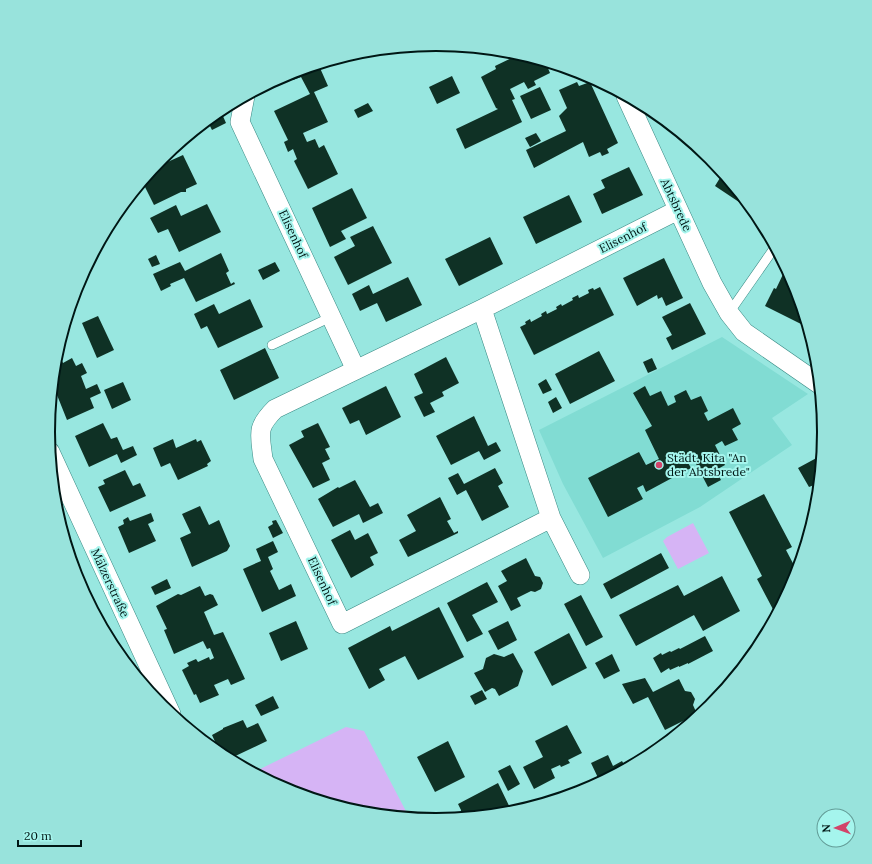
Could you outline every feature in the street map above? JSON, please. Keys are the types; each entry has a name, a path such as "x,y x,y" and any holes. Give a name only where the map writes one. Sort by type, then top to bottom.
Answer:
{"street":[{"name":"Elisenhof","path":"244,103 240,122 356,370"},
{"name":"Abtsbrede","path":"630,104 712,283 729,313 744,332 814,380"},
{"name":"Elisenhof","path":"551,518 342,624 263,459 260,436 263,421 276,409 482,309 678,210"},
{"path":"482,309 551,518 580,575"},
{"name":"Mälzerstraße","path":"57,467 163,697"}],"lane":[{"path":"729,313 772,252"},
{"path":"272,345 331,317"}],"shaded area":[{"name":"Städt. Kita \"An der Abtsbrede\"","path":"722,337 808,394 772,418 792,445 700,507 603,558 563,484 539,430"},
{"path":"693,523 709,553 678,569 663,541 667,537"},
{"path":"346,727 364,731 406,812 362,806 337,800 290,784 259,770"}],"building":[{"path":"511,58 548,68 550,73 534,81 536,85 528,89 524,82 510,89 515,99 512,100 522,122 465,149 456,129 498,109 496,108 481,77 496,69 495,66"},
{"path":"320,69 328,86 314,92 328,122 303,133 307,142 315,139 319,148 324,145 338,174 308,189 294,161 297,159 293,149 288,152 284,142 288,140 274,111 310,94 301,77 291,79"},
{"path":"452,76 460,93 437,104 429,87"},
{"path":"577,82 579,86 588,83 591,84 618,143 607,149 609,153 602,156 600,152 589,157 583,142 534,168 526,150 566,131 559,116 567,108 559,90"},
{"path":"540,87 551,110 531,119 520,96"},
{"path":"368,103 373,111 358,118 354,110"},
{"path":"223,116 226,123 212,130 210,126"},
{"path":"536,133 541,141 530,147 525,138"},
{"path":"183,155 197,184 186,189 186,192 181,192 154,205 145,187 169,162"},
{"path":"629,167 643,195 602,214 593,194 605,188 601,180"},
{"path":"720,178 740,203 715,186"},
{"path":"352,188 367,218 341,231 346,239 330,247 312,208"},
{"path":"569,195 582,222 536,244 523,217"},
{"path":"207,204 221,232 179,252 168,229 158,233 150,218 176,205 181,216"},
{"path":"373,226 392,263 348,285 334,257 355,246 350,237"},
{"path":"490,237 503,264 459,286 445,259"},
{"path":"221,253 229,271 226,273 231,284 234,282 235,284 196,302 184,278 170,284 171,286 161,291 153,274 180,262 185,271"},
{"path":"156,255 160,264 152,267 148,259"},
{"path":"664,258 683,298 666,306 662,297 658,299 657,295 637,306 623,278"},
{"path":"275,262 280,271 263,280 258,270"},
{"path":"783,274 801,324 765,306 774,288 776,289"},
{"path":"408,277 422,305 386,322 377,303 360,311 352,294 369,285 373,294"},
{"path":"600,287 614,315 534,355 520,327 526,324 525,322 530,319 531,322 542,316 541,314 546,311 547,314 557,309 556,307 561,304 562,306 573,300 572,298 578,295 579,298 589,293 588,290 593,288 594,290"},
{"path":"250,299 263,327 218,348 207,326 201,329 194,314 214,304 219,314"},
{"path":"690,303 706,334 672,350 666,338 672,335 662,317"},
{"path":"98,316 114,350 97,358 82,323"},
{"path":"265,348 279,378 234,400 220,370"},
{"path":"599,351 615,381 570,404 555,374"},
{"path":"446,357 459,383 442,392 444,396 430,403 435,412 424,417 414,397 423,393 414,374"},
{"path":"72,358 76,366 82,363 87,373 81,376 86,389 97,384 101,393 90,398 94,408 67,420 57,395 62,360 63,363"},
{"path":"652,358 657,369 648,373 643,362"},
{"path":"546,379 552,390 543,394 538,384"},
{"path":"123,382 131,400 112,409 104,390"},
{"path":"386,386 401,417 366,435 359,420 350,424 342,408"},
{"path":"645,386 650,396 661,391 668,406 676,402 674,396 686,390 691,400 701,396 708,411 704,413 708,421 733,408 741,424 732,429 738,440 725,446 722,441 715,445 725,465 716,470 721,480 708,487 693,458 687,461 691,468 646,492 643,485 637,488 643,499 608,517 588,478 639,452 646,465 659,459 645,430 652,426 633,393"},
{"path":"556,397 562,408 553,413 548,402"},
{"path":"474,416 488,446 496,442 501,451 484,460 479,451 451,465 436,436"},
{"path":"103,423 111,439 117,437 123,450 133,446 137,455 121,463 117,454 89,467 75,436"},
{"path":"318,423 330,447 325,449 330,459 322,463 330,480 313,488 289,445 304,437 301,431"},
{"path":"173,439 176,448 196,439 197,442 201,440 211,461 207,464 208,466 178,480 170,463 161,467 153,448"},
{"path":"816,458 813,485 809,487 798,468"},
{"path":"495,468 503,483 498,486 509,507 482,521 466,490 457,495 448,478 458,473 464,484"},
{"path":"125,470 133,486 140,483 146,496 110,512 98,487 105,484 103,480"},
{"path":"355,480 370,507 378,503 383,513 363,523 359,514 333,527 318,499 338,487 339,488"},
{"path":"764,494 792,547 786,550 793,564 773,610 757,579 762,576 729,512"},
{"path":"440,497 451,519 447,521 454,533 458,531 458,533 408,557 399,540 416,531 407,515"},
{"path":"200,506 209,525 219,520 230,546 227,551 192,567 180,538 191,533 182,514"},
{"path":"151,513 154,521 148,524 156,541 129,553 118,527 124,524 123,520 128,517 130,521"},
{"path":"276,520 283,533 273,538 268,527 273,524 272,521"},
{"path":"350,530 355,540 368,533 378,553 370,557 374,565 351,578 331,540"},
{"path":"273,541 278,552 268,557 273,569 270,571 279,590 291,584 296,596 262,612 243,569 261,561 256,549"},
{"path":"661,553 669,568 611,599 603,584"},
{"path":"526,558 535,576 540,577 543,583 541,589 535,592 531,591 517,598 521,606 511,611 498,586 507,581 501,571"},
{"path":"722,576 740,611 703,631 694,615 636,646 619,615 678,585 684,596"},
{"path":"167,579 171,588 155,595 151,587"},
{"path":"487,582 498,602 472,615 483,634 467,642 447,603"},
{"path":"200,586 205,596 210,594 213,595 218,605 204,612 214,635 223,632 245,679 231,685 228,679 214,685 219,695 200,703 196,694 194,695 182,670 189,666 187,663 196,659 198,662 209,657 210,660 214,658 210,648 207,649 203,641 174,654 164,630 167,629 156,606 178,594 181,595"},
{"path":"581,595 603,637 586,646 564,604"},
{"path":"439,607 464,657 418,680 405,656 379,669 385,680 369,689 348,648 390,626 392,631"},
{"path":"296,621 308,649 281,661 269,633"},
{"path":"508,621 517,640 498,650 488,631"},
{"path":"569,633 587,668 552,686 534,652"},
{"path":"705,636 713,651 688,664 670,670 669,668 661,673 653,658 661,653 662,655 679,648 680,649"},
{"path":"513,653 523,671 518,686 499,696 495,689 492,688 485,692 474,673 483,669 486,658 494,654 504,657"},
{"path":"612,654 620,671 604,679 595,663"},
{"path":"645,678 653,692 679,679 685,691 691,692 695,699 693,705 695,710 684,720 665,730 648,697 633,704 622,684"},
{"path":"482,690 487,699 475,705 470,696"},
{"path":"273,696 279,708 261,716 255,705"},
{"path":"243,720 247,728 258,723 267,741 235,756 215,743 212,735 223,728"},
{"path":"567,725 582,753 568,760 570,763 551,769 555,778 534,789 523,767 543,757 535,741"},
{"path":"448,741 465,777 435,792 417,757"},
{"path":"608,755 613,766 622,761 623,763 598,777 591,763"},
{"path":"510,765 520,784 508,791 498,771"},
{"path":"498,783 509,806 461,812 458,804"}],"place":[{"name":"Städt. Kita \"An der Abtsbrede\"","path":"659,465"}]}
